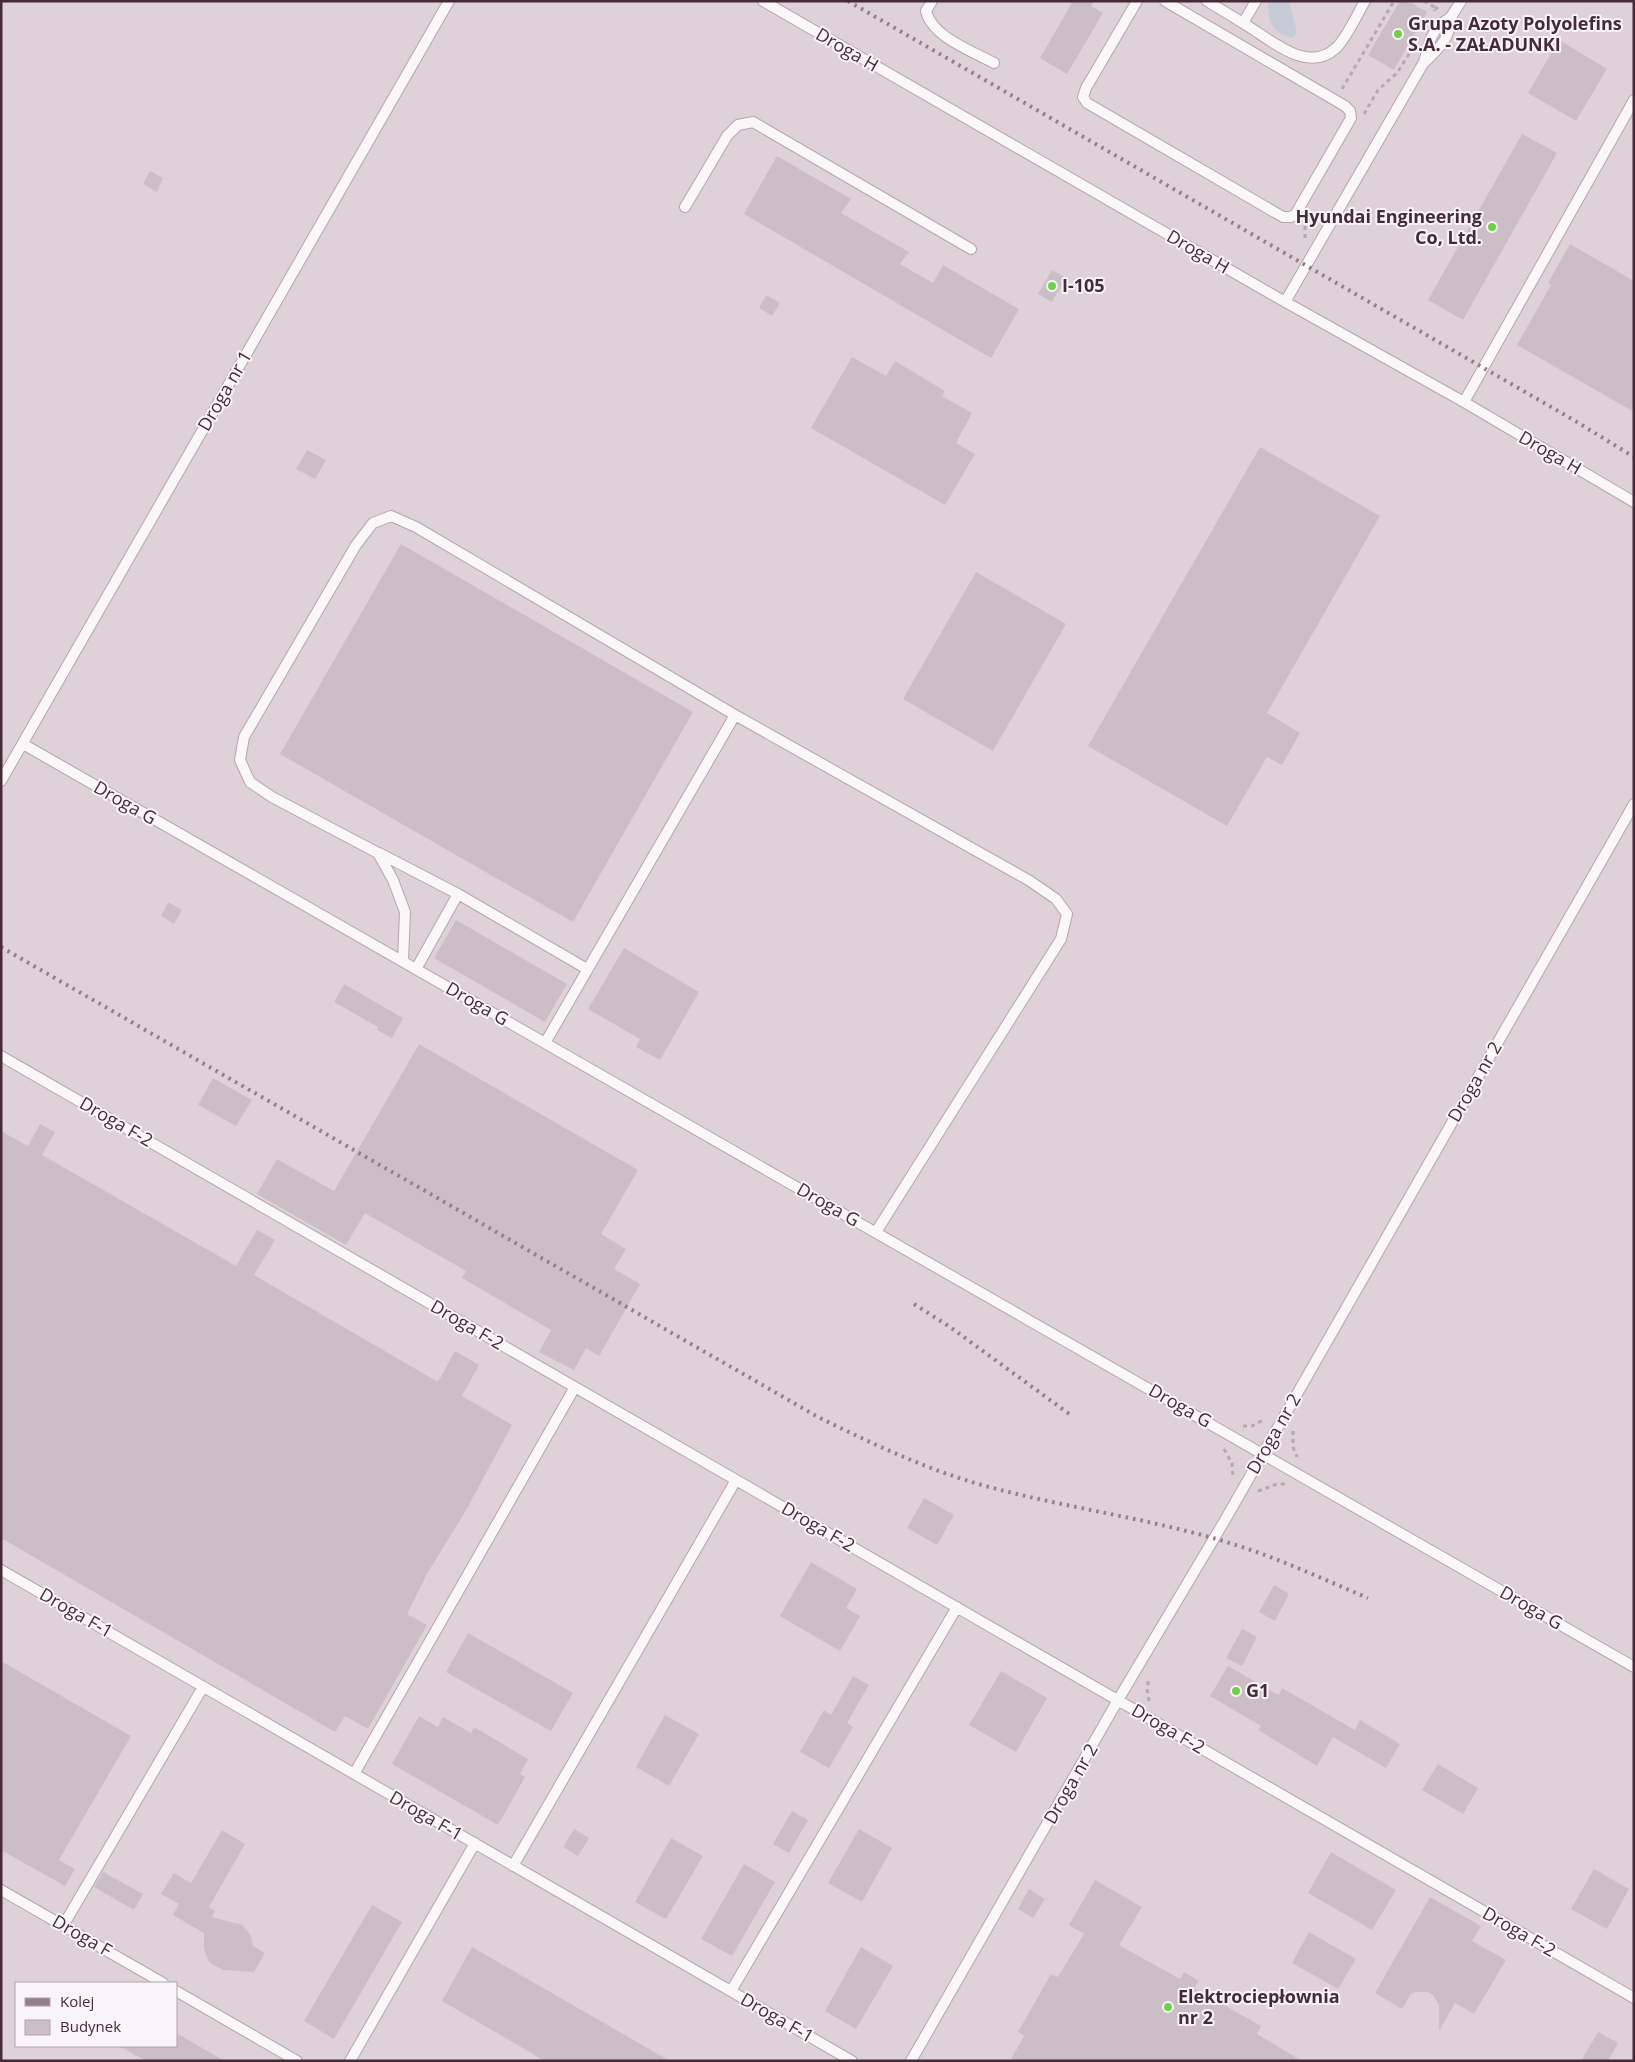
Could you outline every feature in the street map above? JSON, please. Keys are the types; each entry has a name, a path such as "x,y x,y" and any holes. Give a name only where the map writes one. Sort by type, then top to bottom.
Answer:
{"lane":[{"name":"Droga nr 1","path":"1,781 449,1"},
{"name":"Droga H","path":"763,1 1285,302 1464,402 1634,502"},
{"path":"932,1 926,10 928,20 938,32 994,64"},
{"path":"1137,1 1086,88 1083,97 1087,103 1283,216 1290,217 1294,214 1351,118 1350,111 1345,106 1165,1"},
{"path":"1207,1 1297,56 1310,60 1324,57 1338,47 1365,1"},
{"path":"1243,22 1256,1"},
{"path":"1285,302 1424,62 1444,44 1450,32 1451,17 1460,1"},
{"path":"1464,402 1634,100"},
{"path":"685,207 727,136 738,125 753,122 971,249"},
{"path":"587,969 458,894 272,797 250,782 240,760 244,737 356,545 373,523 391,516 424,532 735,715 1030,881 1056,899 1067,914 1061,939 876,1232"},
{"path":"545,1043 735,715"},
{"name":"Droga G","path":"23,744 1634,1667"},
{"name":"Droga nr 2","path":"911,2061 1118,1700 1263,1454 1634,804"},
{"path":"378,853 393,880 405,912 403,961"},
{"path":"416,969 458,894"},
{"name":"Droga F-2","path":"1,1056 1634,1998"},
{"path":"354,1774 575,1387"},
{"path":"513,1866 736,1480"},
{"name":"Droga F-1","path":"1,1570 852,2061"},
{"path":"731,1991 957,1607"},
{"path":"63,1926 203,1687"},
{"path":"350,2061 475,1843"},
{"name":"Droga F","path":"1,1890 161,1982"},
{"path":"178,1992 298,2061"}],"path":[{"path":"1340,94 1394,1"},
{"path":"1436,8 1438,1"},
{"path":"1294,1427 1293,1447 1300,1460"},
{"path":"1257,1491 1277,1484 1293,1487"},
{"path":"1149,1701 1147,1689 1150,1674"}],"shaded area":[{"path":"1,1 1634,1 1634,2061 1,2061"},
{"path":"1269,1 1289,1 1297,32 1292,38 1280,33 1272,25 1268,14"}],"building":[{"path":"1073,1 1094,1 1091,6 1103,13 1067,74 1040,58"},
{"name":"Grupa Azoty Polyolefins S.A. - ZAŁADUNKI","path":"1400,1 1408,1 1427,12 1394,70 1368,55"},
{"path":"1559,40 1607,69 1576,121 1528,93"},
{"name":"Hyundai Engineering Co, Ltd.","path":"1522,134 1557,153 1463,320 1428,300"},
{"path":"777,156 851,199 841,213 909,252 900,264 933,283 943,265 1019,309 991,358 744,214"},
{"path":"150,171 163,178 157,192 143,184"},
{"path":"1570,244 1634,281 1634,412 1517,345 1551,285 1548,283"},
{"name":"I-105","path":"1052,270 1066,278 1052,302 1038,294"},
{"path":"766,295 780,303 772,316 759,308"},
{"path":"852,357 886,376 895,361 945,391 942,396 972,413 956,443 975,454 945,505 811,428"},
{"path":"1260,447 1380,516 1267,713 1300,733 1282,765 1267,757 1227,826 1088,746"},
{"path":"307,450 326,460 315,479 296,469"},
{"path":"401,544 693,712 573,922 280,754"},
{"path":"976,572 1066,624 993,751 903,699"},
{"path":"168,902 182,910 174,924 161,916"},
{"path":"456,920 567,984 545,1022 434,958"},
{"path":"624,948 699,992 660,1060 636,1047 640,1039 588,1009"},
{"path":"344,984 403,1018 392,1038 377,1030 378,1027 334,1002"},
{"path":"419,1044 638,1170 601,1234 626,1249 614,1269 640,1284 599,1356 586,1348 574,1370 539,1352 551,1330 462,1278 466,1271 365,1213 346,1245 257,1194 277,1159 334,1191"},
{"path":"213,1078 252,1100 236,1126 198,1105"},
{"path":"40,1124 55,1132 42,1155 236,1266 257,1230 275,1240 254,1275 438,1382 455,1351 479,1365 462,1396 512,1425 465,1512 427,1574 407,1614 427,1625 368,1729 345,1716 335,1732 1,1538 1,1131 28,1146"},
{"path":"924,1498 954,1515 937,1545 907,1528"},
{"path":"811,1562 857,1589 846,1608 860,1616 840,1651 780,1616"},
{"path":"1274,1585 1289,1594 1275,1621 1259,1612"},
{"path":"1242,1629 1257,1637 1242,1666 1226,1658"},
{"path":"468,1633 573,1693 551,1731 446,1672"},
{"path":"1,1661 131,1736 59,1860 75,1869 65,1886 1,1850"},
{"path":"1228,1666 1279,1695 1282,1688 1355,1730 1360,1720 1400,1744 1386,1768 1333,1737 1317,1766 1258,1730 1261,1726 1210,1696"},
{"path":"1001,1671 1047,1698 1016,1752 969,1725"},
{"path":"853,1676 869,1685 847,1723 853,1727 829,1768 800,1752 824,1710 831,1715"},
{"path":"665,1715 699,1734 669,1786 636,1767"},
{"path":"419,1716 438,1727 443,1717 471,1733 474,1727 528,1759 520,1774 525,1777 498,1825 392,1764"},
{"path":"1438,1764 1478,1788 1463,1814 1422,1790"},
{"path":"792,1811 808,1820 789,1853 773,1844"},
{"path":"574,1829 589,1838 578,1856 563,1847"},
{"path":"859,1829 892,1848 862,1902 828,1883"},
{"path":"222,1830 245,1844 209,1907 215,1911 212,1917 242,1925 250,1934 253,1946 265,1953 254,1972 223,1970 212,1964 208,1960 204,1948 204,1933 173,1915 179,1904 161,1894 174,1873 191,1883"},
{"path":"671,1838 703,1856 666,1919 635,1902"},
{"path":"1331,1852 1396,1890 1372,1930 1308,1893"},
{"path":"744,1864 775,1882 732,1956 701,1939"},
{"path":"1594,1869 1629,1889 1607,1929 1571,1909"},
{"path":"103,1872 143,1894 134,1910 94,1887"},
{"path":"1095,1880 1142,1907 1119,1945 1180,1979 1184,1972 1199,1981 1194,1988 1261,2026 1257,2034 1302,2061 1010,2061 1024,2036 1018,2032 1051,1974 1058,1977 1084,1934 1069,1925"},
{"path":"1029,1889 1045,1899 1033,1918 1018,1909"},
{"path":"1430,1897 1481,1926 1472,1941 1506,1960 1474,2014 1455,2003 1439,2031 1439,2005 1433,1995 1428,1992 1411,1994 1402,2009 1375,1993"},
{"path":"372,1905 402,1922 334,2039 304,2021"},
{"path":"1309,1932 1356,1959 1338,1989 1292,1963"},
{"path":"472,1947 670,2061 545,2061 442,2001"},
{"path":"861,1947 893,1966 856,2029 825,2011"},
{"path":"1598,2032 1618,2043 1608,2061 1581,2061"},
{"path":"178,2034 225,2061 146,2061 121,2047 178,2047"}],"railway":[{"path":"848,1 1572,419 1634,457"},
{"path":"1,947 818,1417 898,1455 961,1479 1047,1501 1145,1521 1210,1537 1290,1565 1368,1598"},
{"path":"914,1304 950,1327 1072,1416"}],"place":[{"name":"Grupa Azoty Polyolefins S.A. - ZAŁADUNKI","path":"1398,34"},
{"name":"Hyundai Engineering Co, Ltd.","path":"1492,227"},
{"name":"I-105","path":"1052,286"},
{"name":"G1","path":"1236,1691"},
{"name":"Elektrociepłownia nr 2","path":"1168,2007"}]}
